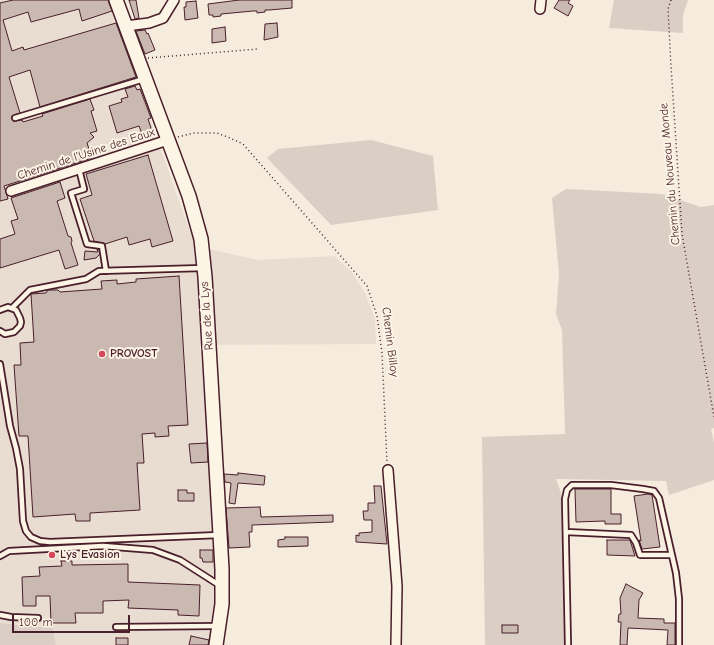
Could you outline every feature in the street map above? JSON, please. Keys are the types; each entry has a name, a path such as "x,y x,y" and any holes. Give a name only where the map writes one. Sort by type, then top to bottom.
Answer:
{"main road":[{"name":"Rue de la Lys","path":"116,0 194,211 201,239 204,268 222,587 216,645"}],"street":[{"path":"126,26 149,23 163,18 174,0"},
{"name":"Chemin de l'Usine des Eaux","path":"11,191 168,140"},
{"path":"388,470 397,586 396,645"}],"lane":[{"path":"16,118 145,79"},
{"path":"79,169 84,189 71,193 87,244 102,246 106,271"},
{"path":"0,310 12,308 30,290 86,279 99,271 204,268"},
{"path":"0,331 10,334 20,326 20,318 12,308"},
{"path":"0,364 10,426 20,469 23,521 26,531 31,536 40,541 50,542 220,535"},
{"path":"568,645 566,499 567,490 572,485 611,485 644,489 654,491 659,498 672,555 679,599 679,645"},
{"path":"566,532 631,535 636,543 640,555 672,555"},
{"path":"0,556 9,552 103,546 153,550 180,560 222,587"},
{"path":"0,614 11,617 38,618"},
{"path":"116,627 219,626"}],"path":[{"name":"Chemin du Nouveau Monde","path":"671,0 668,9 682,234 714,417"},
{"path":"138,59 258,50"},
{"name":"Chemin Billoy","path":"168,140 194,133 217,133 242,144 367,286 377,316 382,353 388,470"}],"shaded area":[{"path":"0,0 108,0 195,246 258,260 334,256 352,272 365,293 375,319 376,344 200,345 215,538 215,611 208,645 56,645 53,628 0,623"},
{"path":"614,0 688,0 683,15 683,33 609,28"},
{"path":"371,140 433,156 438,210 331,225 267,158 278,149"},
{"path":"566,189 662,194 701,207 714,205 714,428 711,429 714,442 714,480 669,495 666,481 556,479 561,493 564,645 485,645 482,437 565,434 562,330 556,314 559,274 552,198"},
{"path":"0,623 53,628 56,645 0,645"}],"building":[{"path":"13,0 108,0 112,11 82,21 79,9 31,22 28,12 3,20 12,51 23,47 24,50 116,23 136,77 40,107 30,70 9,77 20,113 12,116 13,121 22,120 23,122 43,116 42,114 90,99 94,110 91,111 97,131 90,133 94,137 87,143 92,158 4,186 8,199 0,201 0,3"},
{"path":"129,0 136,0 139,18 135,19"},
{"path":"239,0 292,0 292,8 265,10 265,12 257,13 257,11 253,11 221,14 221,16 213,17 213,15 209,15 208,4"},
{"path":"559,0 570,0 568,3 573,6 568,16 554,8"},
{"path":"196,1 198,18 185,20 184,7 186,7 186,2"},
{"path":"277,23 278,37 264,40 265,24"},
{"path":"225,27 226,41 212,43 212,29"},
{"path":"145,30 147,34 148,33 155,50 145,54 136,31"},
{"path":"135,86 137,90 140,89 151,118 148,119 152,131 142,134 139,126 117,133 109,106 122,102 121,99 128,97 125,89"},
{"path":"148,155 173,241 152,247 150,239 129,245 127,237 105,244 94,241 80,199 92,195 86,174"},
{"path":"60,182 65,198 57,201 68,236 71,237 71,243 78,265 65,269 59,250 0,268 0,239 15,234 11,221 18,219 11,198"},
{"path":"97,249 99,249 100,254 96,258 84,260 85,251 98,252"},
{"name":"PROVOST","path":"179,276 188,425 168,426 169,436 155,437 155,433 142,434 144,463 137,463 140,510 90,513 90,521 76,521 75,514 33,517 28,436 19,436 14,365 21,365 20,343 34,342 31,294 46,293 48,290 58,290 60,292 102,289 101,281 117,280 117,284 136,282 136,279"},
{"path":"207,443 208,462 191,463 189,444"},
{"path":"238,473 265,476 264,485 238,483 235,504 229,503 231,483 225,482 224,474 238,475"},
{"path":"374,486 381,486 387,544 356,542 356,535 359,536 359,533 372,532 372,520 364,520 363,511 368,511 368,503 375,503"},
{"path":"575,489 611,489 611,514 621,514 621,524 605,524 605,521 576,522"},
{"path":"178,490 187,490 187,493 194,493 194,501 178,501"},
{"path":"648,494 652,495 660,547 642,549 639,540 641,541 634,496"},
{"path":"260,507 261,517 333,515 333,522 252,525 252,532 249,532 250,547 229,548 226,508"},
{"path":"285,537 308,537 308,546 278,547 278,540 285,539"},
{"path":"607,540 630,540 635,556 607,555"},
{"path":"200,550 213,550 213,562 203,562 202,558 200,558"},
{"path":"61,561 72,561 72,565 128,564 128,582 200,585 199,616 178,615 178,610 128,608 129,600 103,601 103,613 75,613 76,623 51,623 50,596 36,596 36,606 23,606 22,577 40,576 39,567 62,566"},
{"path":"626,584 643,593 639,600 638,618 664,619 664,623 675,623 675,645 667,645 668,630 628,628 627,645 620,645 621,622 618,622 619,614 621,614 620,598"},
{"path":"502,625 518,625 518,633 502,633"},
{"path":"191,636 209,640 208,645 189,645"},
{"path":"116,638 128,638 128,645 116,645"}],"place":[{"name":"PROVOST","path":"102,354"},
{"name":"Lys Evasion","path":"52,555"}]}
